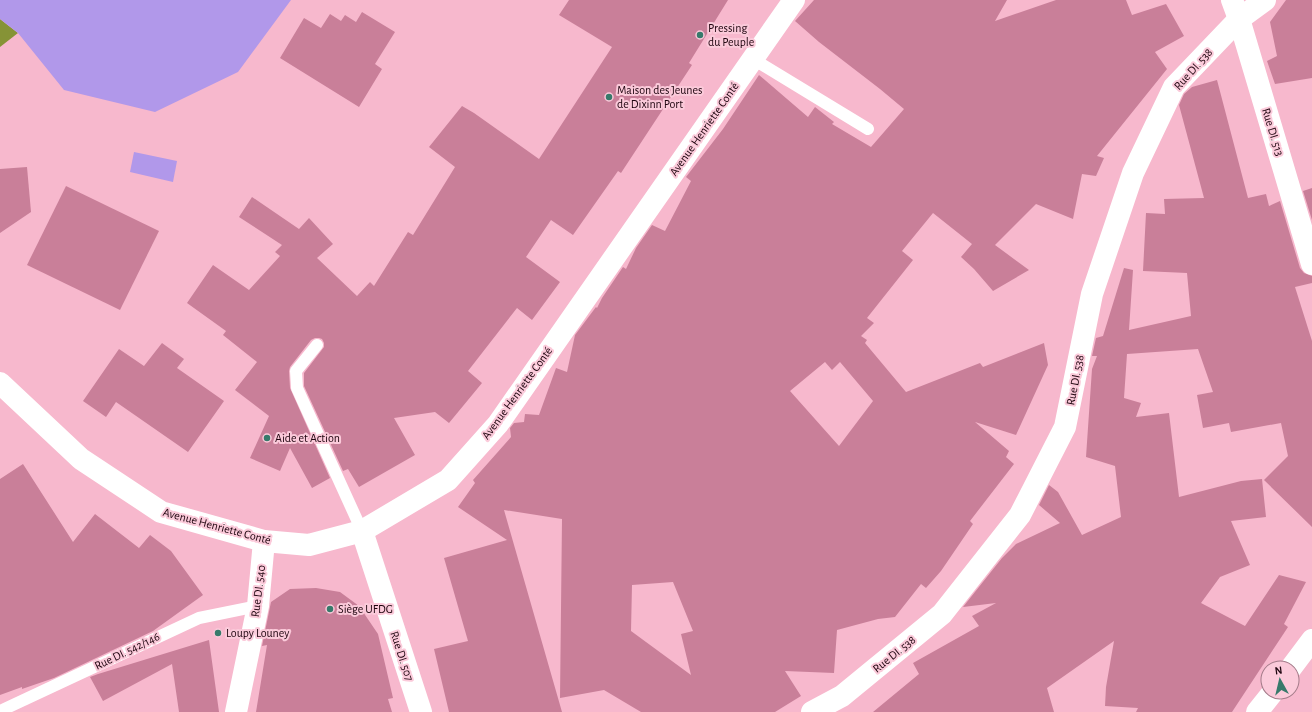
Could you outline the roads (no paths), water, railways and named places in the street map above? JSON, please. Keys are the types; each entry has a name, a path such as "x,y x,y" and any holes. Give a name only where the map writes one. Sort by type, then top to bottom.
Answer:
{"street":[{"name":"Avenue Henriette Conté","path":"0,383 81,459 160,512 264,541 309,545 362,531 448,480 498,424 752,58 794,0"},
{"name":"Rue DI. 538","path":"812,712 842,696 942,614 1020,515 1065,426 1092,294 1133,173 1174,88 1236,9 1265,0"},
{"name":"Rue DI. 513","path":"1236,9 1312,264"},
{"name":"Rue DI. 507","path":"362,531 421,712"},
{"name":"Rue DI. 540","path":"236,712 258,606 264,541"},
{"path":"1297,660 1312,640"},
{"path":"1257,712 1267,700"}],"lane":[{"path":"752,58 868,130"},
{"path":"317,346 296,371 297,388 362,531"},
{"name":"Rue DI. 542/146","path":"0,711 199,618 258,606"}],"place":[{"name":"Pressing du Peuple","path":"700,35"},
{"name":"Maison des Jeunes de Dixinn Port","path":"609,97"},
{"name":"Aide et Action","path":"267,438"},
{"name":"Siège UFDG","path":"330,609"},
{"name":"Loupy Louney","path":"218,633"}]}
